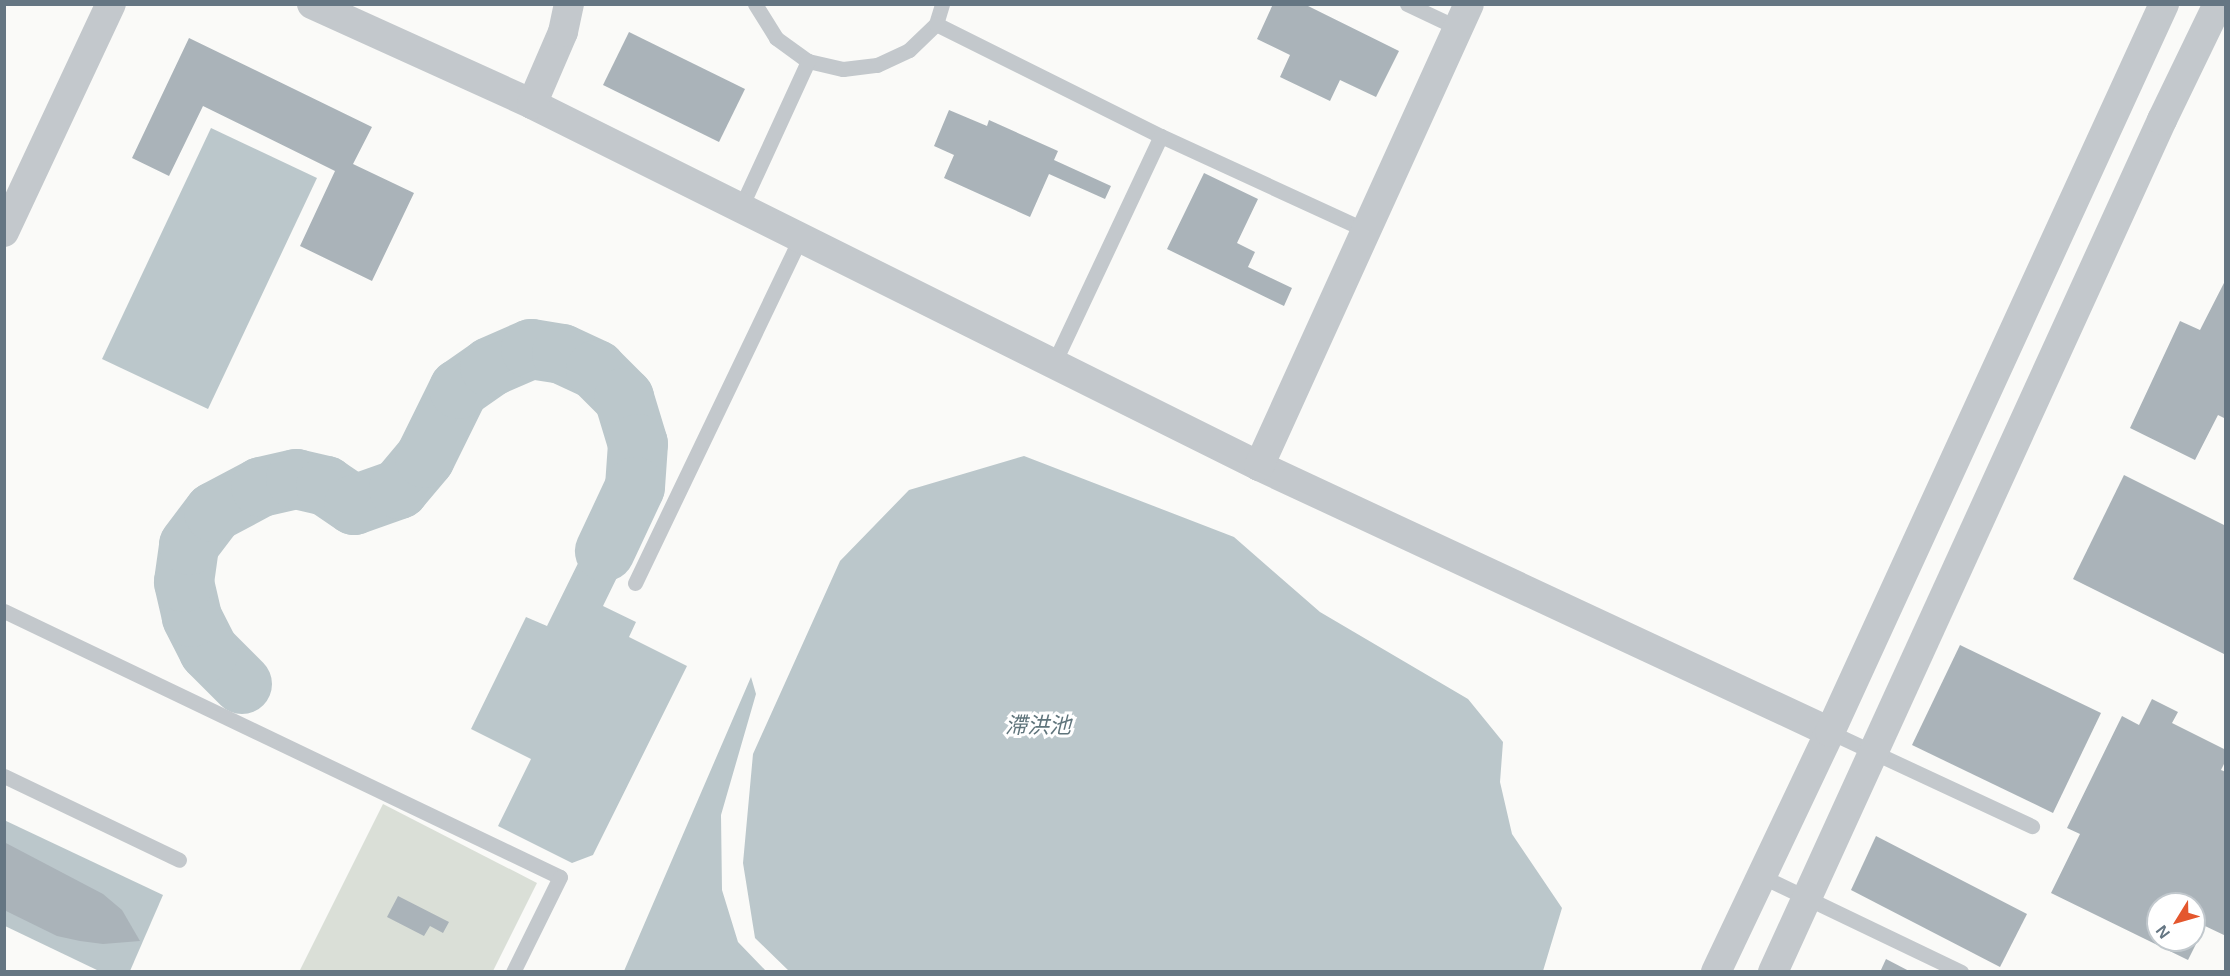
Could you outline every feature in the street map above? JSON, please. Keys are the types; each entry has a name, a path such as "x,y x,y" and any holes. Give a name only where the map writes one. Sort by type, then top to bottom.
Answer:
{"street":[{"path":"4,232 111,4"},
{"path":"312,4 532,104 1259,466 1830,732"},
{"path":"532,104 563,32 569,4"},
{"path":"1716,972 1830,732 2164,4"},
{"path":"1773,972 2162,120 2218,4"},
{"path":"1259,466 1368,231 1463,16"}],"lane":[{"path":"755,4 776,38 808,61 843,69 877,65 909,50 936,24 942,4"},
{"path":"1407,4 1463,16"},
{"path":"936,24 1161,136 1368,231"},
{"path":"741,207 808,61"},
{"path":"1053,365 1161,136"},
{"path":"635,583 801,237"},
{"path":"4,611 560,877 513,972"},
{"path":"1830,732 2032,826"},
{"path":"4,776 179,860"},
{"path":"1761,876 1961,972"}],"shaded area":[{"path":"383,804 537,883 493,971 299,972"}],"water":[{"path":"211,128 317,178 208,409 102,359"},
{"name":"滯洪池","path":"1024,456 1234,537 1320,612 1468,699 1503,742 1500,782 1512,834 1562,908 1543,971 790,972 755,938 743,863 753,754 840,561 909,490"},
{"path":"588,543 625,561 603,606 636,622 629,637 687,666 593,855 572,863 498,826 531,759 471,729 526,617 547,626"},
{"path":"751,677 756,694 721,815 722,890 738,942 766,971 624,971"},
{"path":"4,820 163,895 130,971 99,971 5,926"}],"building":[{"path":"1273,4 1304,4 1399,51 1376,97 1340,80 1330,101 1280,77 1290,55 1257,39"},
{"path":"629,32 745,89 719,142 603,85"},
{"path":"189,38 372,127 353,164 414,193 372,281 300,246 335,171 203,106 169,176 132,158"},
{"path":"949,110 987,126 989,120 1058,151 1054,160 1111,186 1105,199 1049,174 1030,217 944,178 954,155 934,146"},
{"path":"1204,173 1258,199 1237,243 1255,252 1248,267 1292,288 1284,306 1167,249"},
{"path":"2226,279 2226,419 2218,415 2195,460 2130,428 2180,321 2200,330"},
{"path":"2124,475 2226,526 2226,655 2073,579"},
{"path":"1960,645 2101,713 2053,813 1912,745"},
{"path":"2152,699 2178,712 2172,723 2226,750 2226,760 2221,770 2226,772 2226,936 2206,926 2206,892 2146,892 2146,939 2051,893 2080,834 2067,828 2122,716 2139,725"},
{"path":"1876,836 2027,914 2000,967 1851,890"},
{"path":"4,842 103,894 122,910 140,941 103,944 57,936 4,910"},
{"path":"398,896 449,922 443,933 430,926 424,936 387,917"},
{"path":"2172,952 2192,952 2188,960"},
{"path":"1886,959 1911,972 1880,972"}],"waterway":[{"path":"242,684 209,651 192,617 184,582 189,545 214,512 261,487 296,479 326,486 354,505 399,489 425,458 459,389 490,367 531,349 562,354 596,370 624,398 638,444 635,487 605,551"}]}
